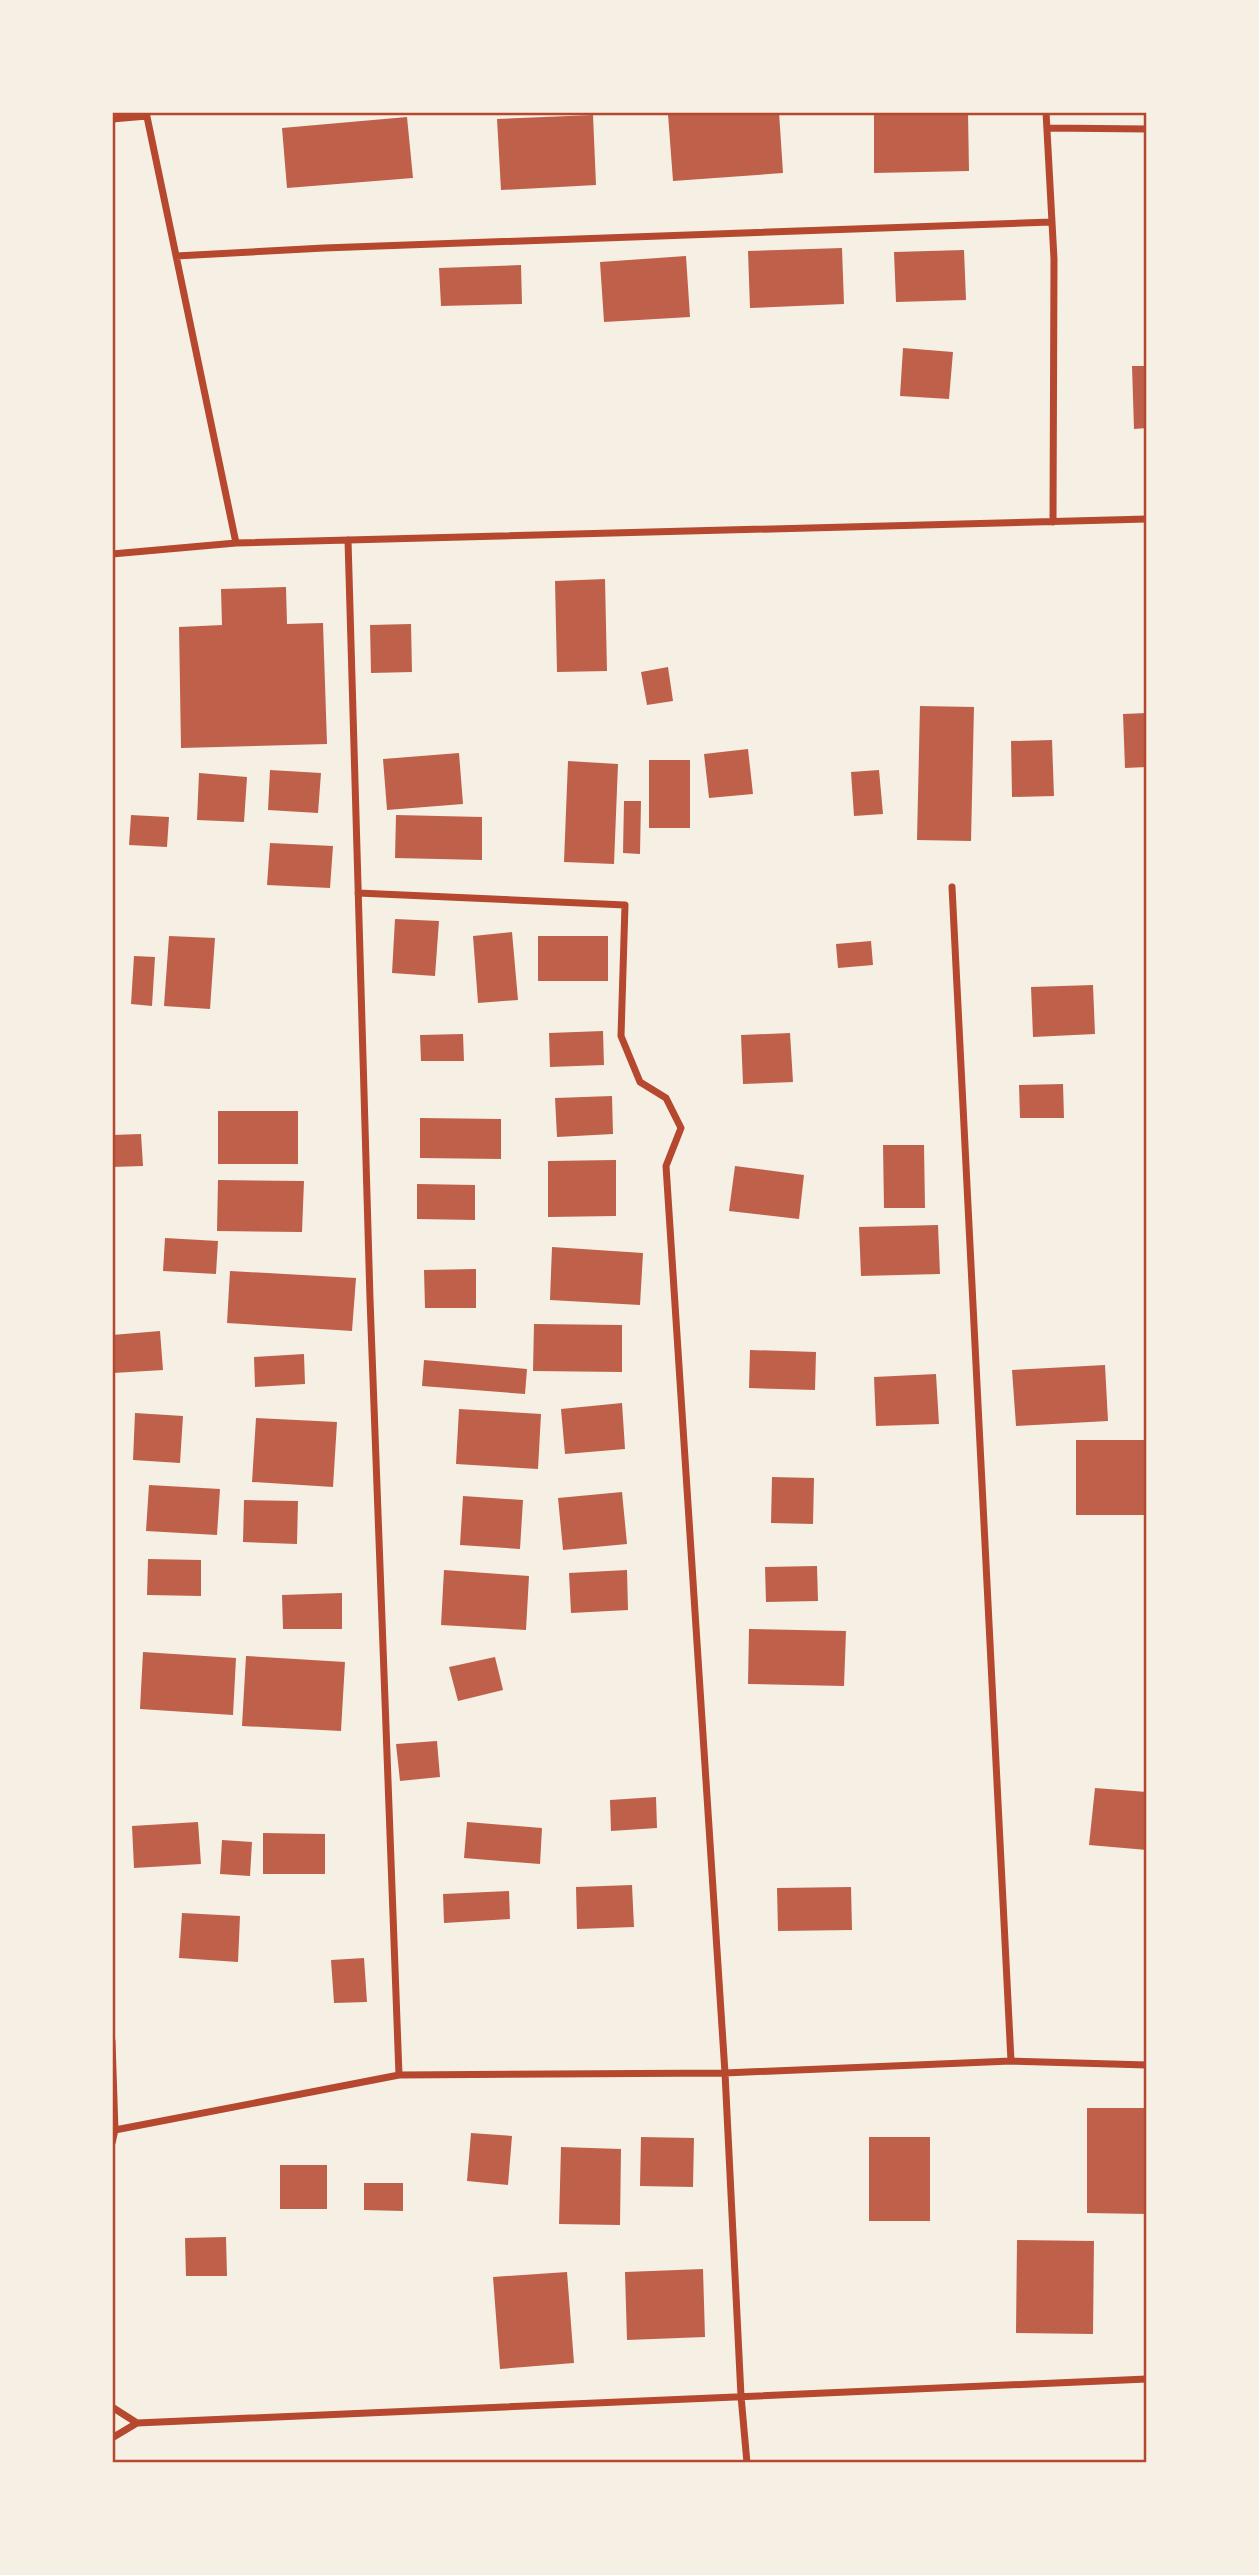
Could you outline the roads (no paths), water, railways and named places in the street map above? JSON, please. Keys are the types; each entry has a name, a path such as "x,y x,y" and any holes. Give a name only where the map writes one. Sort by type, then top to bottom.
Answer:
{"street":[{"path":"1046,112 1054,259 1053,522"},
{"path":"112,119 146,114 236,542"},
{"path":"1047,128 1147,129"},
{"path":"176,256 324,248 1051,222"},
{"path":"112,554 236,542 1147,519"},
{"path":"348,540 371,1313 399,2075"},
{"path":"952,887 1011,2061"},
{"path":"358,893 625,905 621,1036 640,1082 666,1098 681,1128 666,1166 725,2073 741,2396 747,2463"},
{"path":"112,2041 115,2130 112,2143"},
{"path":"115,2130 399,2075 725,2073 1011,2061 1147,2065"},
{"path":"112,2438 137,2423 1147,2379"},
{"path":"112,2407 137,2423"}]}
